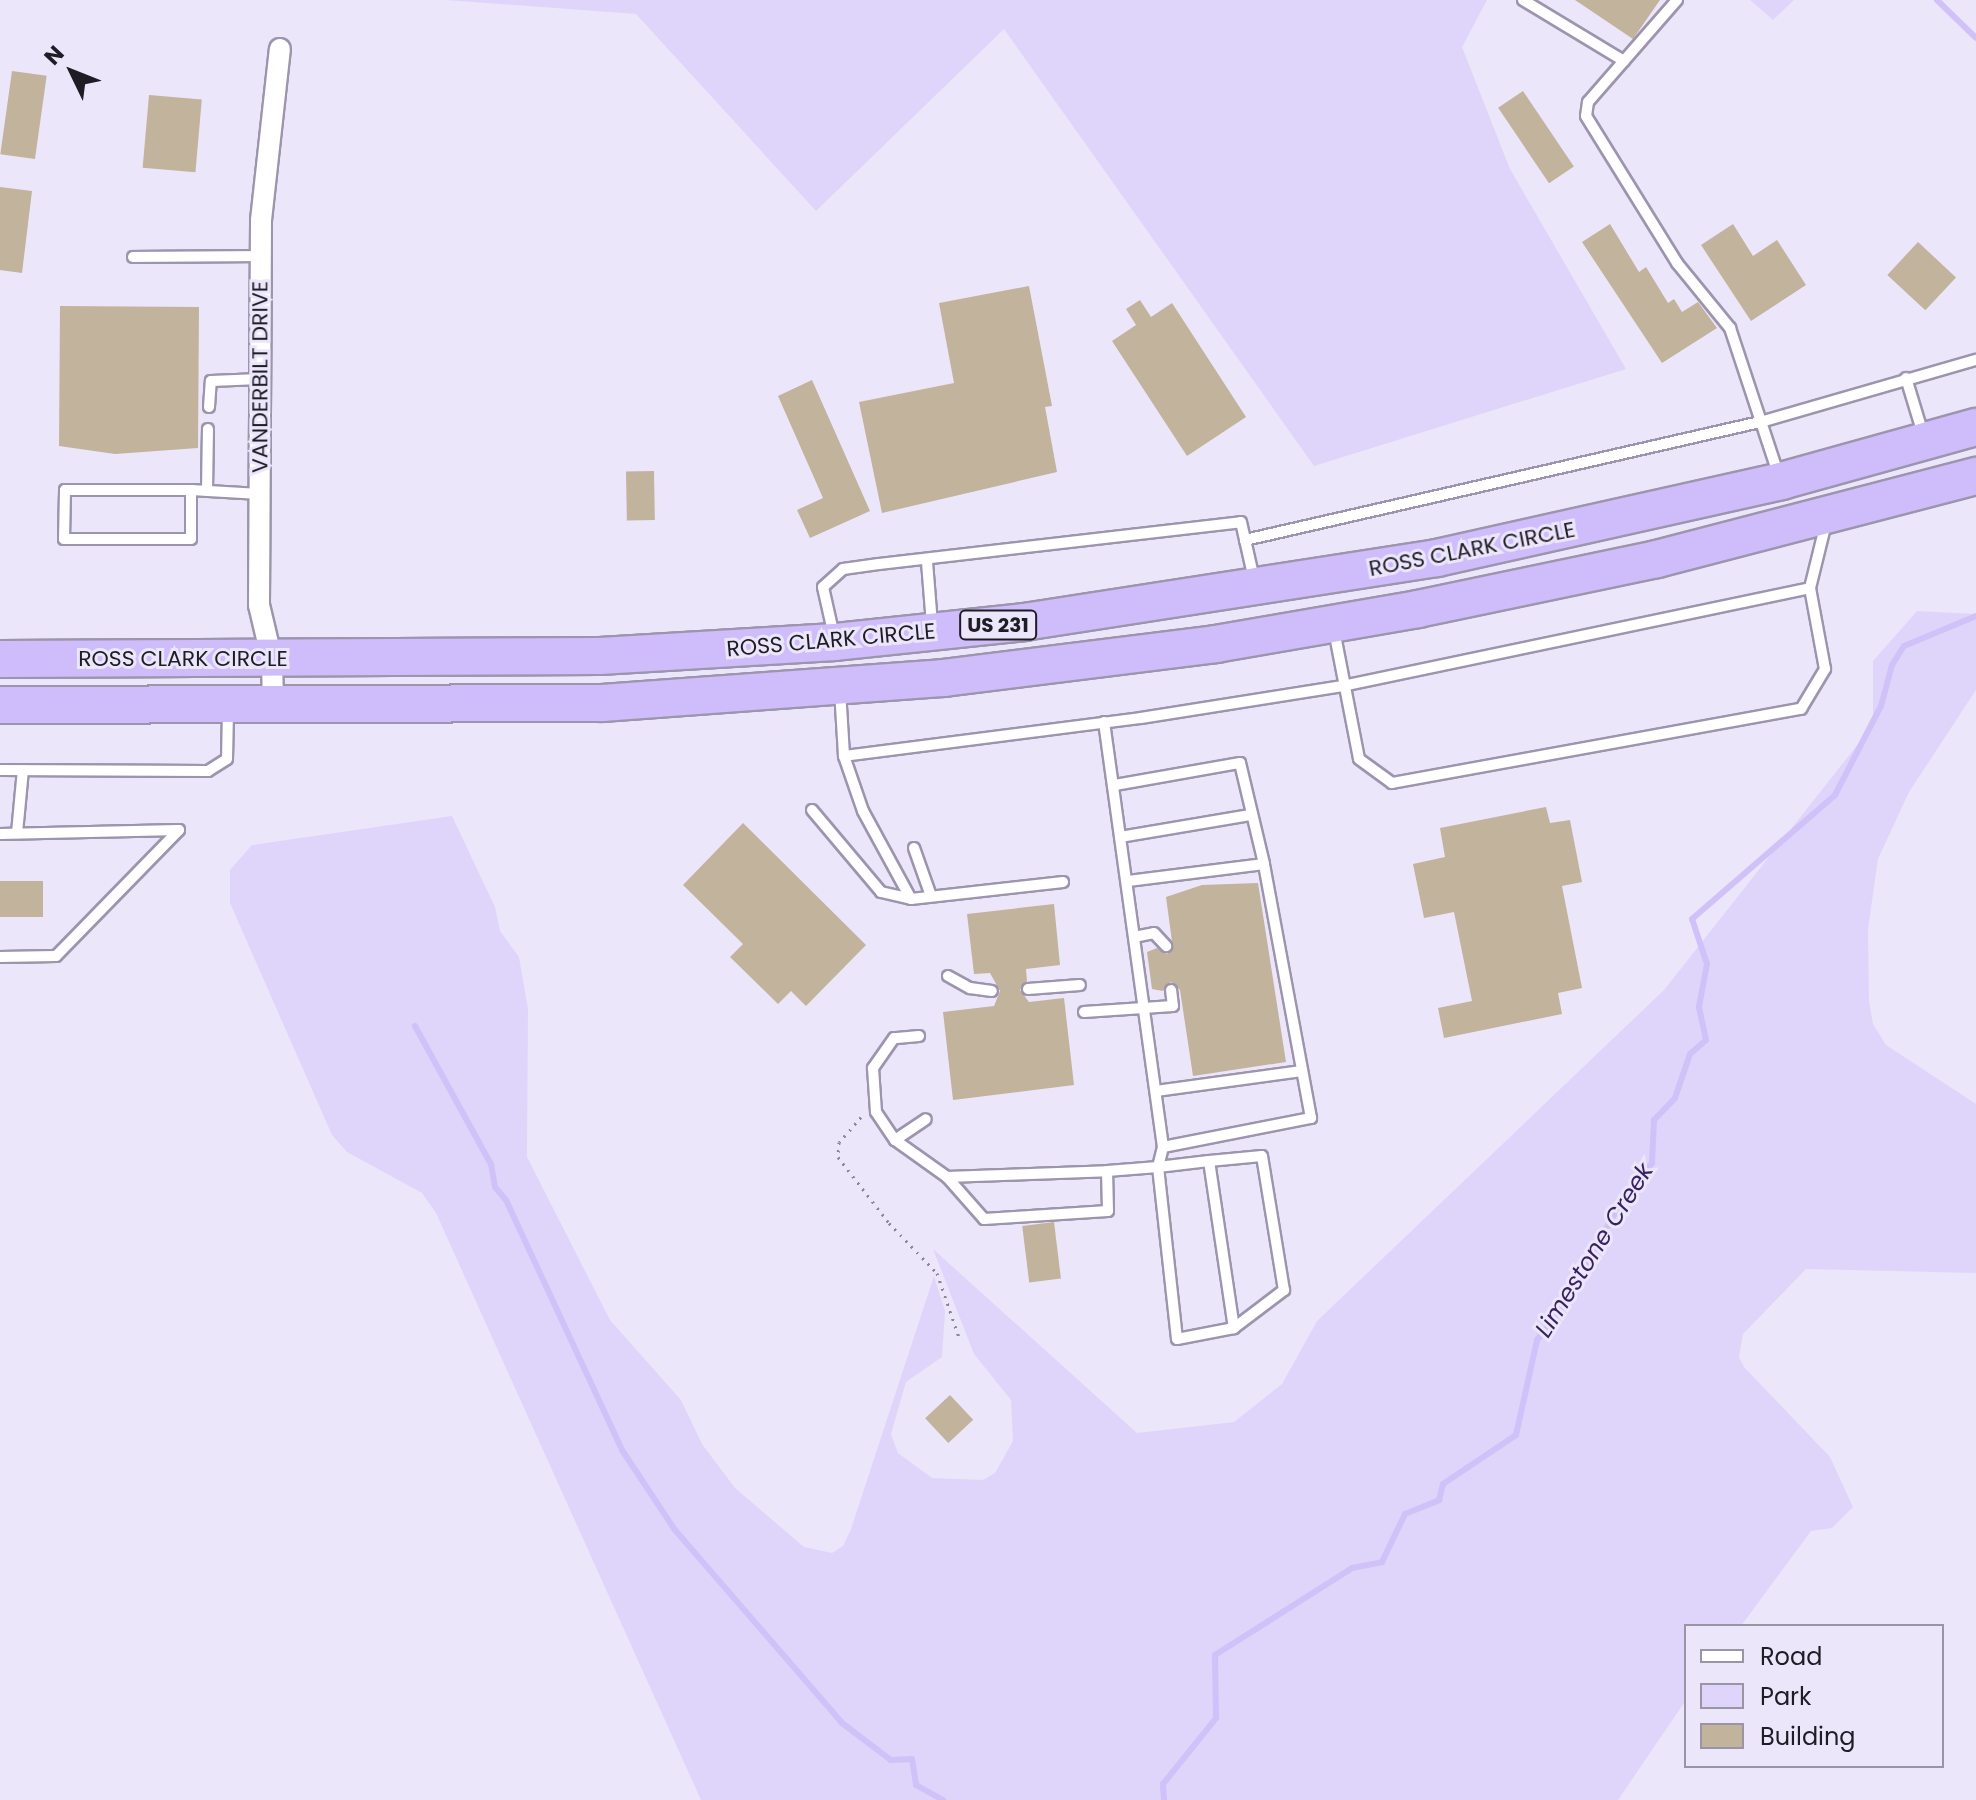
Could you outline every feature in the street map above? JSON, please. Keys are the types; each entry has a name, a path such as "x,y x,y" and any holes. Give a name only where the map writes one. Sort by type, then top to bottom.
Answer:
{"highway":[{"name":"ROSS CLARK CIRCLE","path":"0,659 600,656 835,642 933,632 1323,579 1781,481 1976,427"},
{"name":"US 231","path":"0,705 603,703 840,689 1123,657 1333,625 1527,588 1792,526 1976,476"},
{"path":"1781,481 1792,526"},
{"path":"1323,579 1333,625"},
{"path":"835,642 840,689"},
{"path":"600,656 603,703"}],"street":[{"name":"VANDERBILT DRIVE","path":"273,706 272,660 259,605 261,256 280,49"}],"lane":[{"path":"1523,0 1624,61"},
{"path":"1677,0 1588,102 1588,123 1677,263 1730,328 1740,370 1764,421 1781,481"},
{"path":"133,257 261,256"},
{"path":"1245,540 1764,421 1976,360"},
{"path":"1906,378 1926,442"},
{"path":"209,407 211,381 260,379"},
{"path":"207,491 208,429"},
{"path":"191,490 191,539 64,539 65,490 191,490 260,494"},
{"path":"1333,625 1342,686 1359,759 1392,783 1801,709 1825,669 1810,588 1828,517"},
{"path":"835,642 823,587 843,569 927,562 1241,522 1256,590"},
{"path":"927,562 933,632"},
{"path":"844,756 1104,722 1342,686 1810,588"},
{"path":"840,689 844,756 863,811 911,899"},
{"path":"0,770 208,771 227,759 228,706"},
{"path":"947,1177 1107,1171 1158,1167 1262,1156 1284,1290 1234,1328 1177,1339 1158,1167 1163,1147 1104,722"},
{"path":"1115,785 1240,763 1264,864 1311,1118 1163,1147"},
{"path":"17,833 23,770"},
{"path":"812,810 881,892 911,899 1063,882"},
{"path":"1120,837 1250,815"},
{"path":"0,834 179,830 56,956 0,957"},
{"path":"914,848 931,896"},
{"path":"1128,881 1264,864"},
{"path":"1134,937 1154,933 1166,946"},
{"path":"948,976 970,988 992,991"},
{"path":"1028,989 1080,985"},
{"path":"1084,1012 1142,1005 1173,1006 1171,990"},
{"path":"919,1036 894,1038 873,1068 876,1112 895,1140 947,1177 984,1219 1108,1211 1107,1171"},
{"path":"1156,1091 1302,1071"},
{"path":"895,1140 926,1119"},
{"path":"1209,1161 1234,1328"}],"path":[{"path":"876,1112 849,1125 839,1142 838,1157 889,1223 937,1273 960,1340"}],"green space":[{"path":"446,0 1487,0 1462,47 1510,169 1626,369 1314,466 1004,29 816,211 636,14"},
{"path":"1750,0 1794,0 1773,20"},
{"path":"1917,611 1976,614 1976,690 1909,792 1878,859 1868,929 1869,1001 1873,1024 1886,1045 1976,1104 1976,1273 1806,1269 1743,1334 1739,1357 1744,1367 1830,1457 1853,1507 1832,1528 1811,1531 1742,1624 1684,1624 1684,1703 1618,1800 701,1800 436,1213 422,1193 347,1152 332,1135 230,903 230,870 252,845 452,816 495,907 500,931 519,957 528,1009 527,1157 610,1320 681,1400 702,1444 735,1488 804,1547 832,1553 843,1546 851,1529 934,1276 945,1311 942,1357 906,1382 891,1434 898,1453 932,1478 983,1480 995,1473 1013,1441 1011,1400 974,1354 933,1249 1137,1433 1234,1422 1282,1384 1317,1321 1664,990 1873,725 1873,661"}],"building":[{"path":"1575,0 1660,0 1633,39"},
{"path":"12,71 47,76 35,159 0,154"},
{"path":"1523,91 1574,166 1549,183 1498,108"},
{"path":"149,95 202,100 195,172 143,168"},
{"path":"0,187 32,191 22,273 0,270"},
{"path":"1610,224 1639,272 1646,267 1668,303 1674,299 1682,312 1698,302 1717,328 1662,363 1582,242"},
{"path":"1733,224 1753,256 1777,240 1806,285 1751,321 1701,245"},
{"path":"1918,242 1956,277 1925,310 1887,275"},
{"path":"1029,286 1052,406 1045,407 1057,472 882,513 859,402 954,383 939,303"},
{"path":"1140,300 1151,317 1172,303 1246,417 1187,456 1112,341 1136,325 1126,309"},
{"path":"60,306 199,307 198,448 115,454 59,446"},
{"path":"812,380 870,511 810,538 797,510 823,498 778,396"},
{"path":"626,471 654,471 655,520 627,520"},
{"path":"1546,807 1550,823 1570,820 1582,882 1562,886 1582,988 1558,993 1562,1014 1444,1038 1438,1008 1472,1001 1454,912 1424,918 1413,864 1445,857 1440,828"},
{"path":"743,823 866,945 806,1006 791,991 778,1004 730,957 743,944 683,885"},
{"path":"0,881 43,881 43,917 0,917"},
{"path":"1258,883 1286,1062 1193,1076 1180,990 1171,982 1163,991 1152,989 1147,952 1157,948 1167,954 1173,949 1166,897 1202,885"},
{"path":"1054,904 1060,965 1026,969 1027,981 1020,990 1029,1002 1064,998 1074,1085 953,1100 943,1012 994,1006 1000,991 990,973 974,974 967,914"},
{"path":"1054,1222 1061,1279 1029,1282 1022,1226"},
{"path":"950,1395 973,1420 948,1443 925,1418"}],"waterway":[{"name":"Limestone Creek","path":"1937,0 1976,38"},
{"name":"Limestone Creek","path":"1164,1800 1163,1784 1216,1718 1215,1655 1352,1568 1382,1562 1405,1514 1439,1500 1443,1484 1516,1435 1537,1340 1559,1313 1621,1202 1652,1163 1654,1120 1675,1098 1690,1054 1706,1040 1699,1007 1707,964 1692,919 1835,795 1881,706 1892,665 1904,646 1976,616"},
{"path":"415,1026 491,1164 495,1187 506,1200 622,1450 675,1530 842,1723 891,1760 912,1759 916,1785 943,1800"}]}
